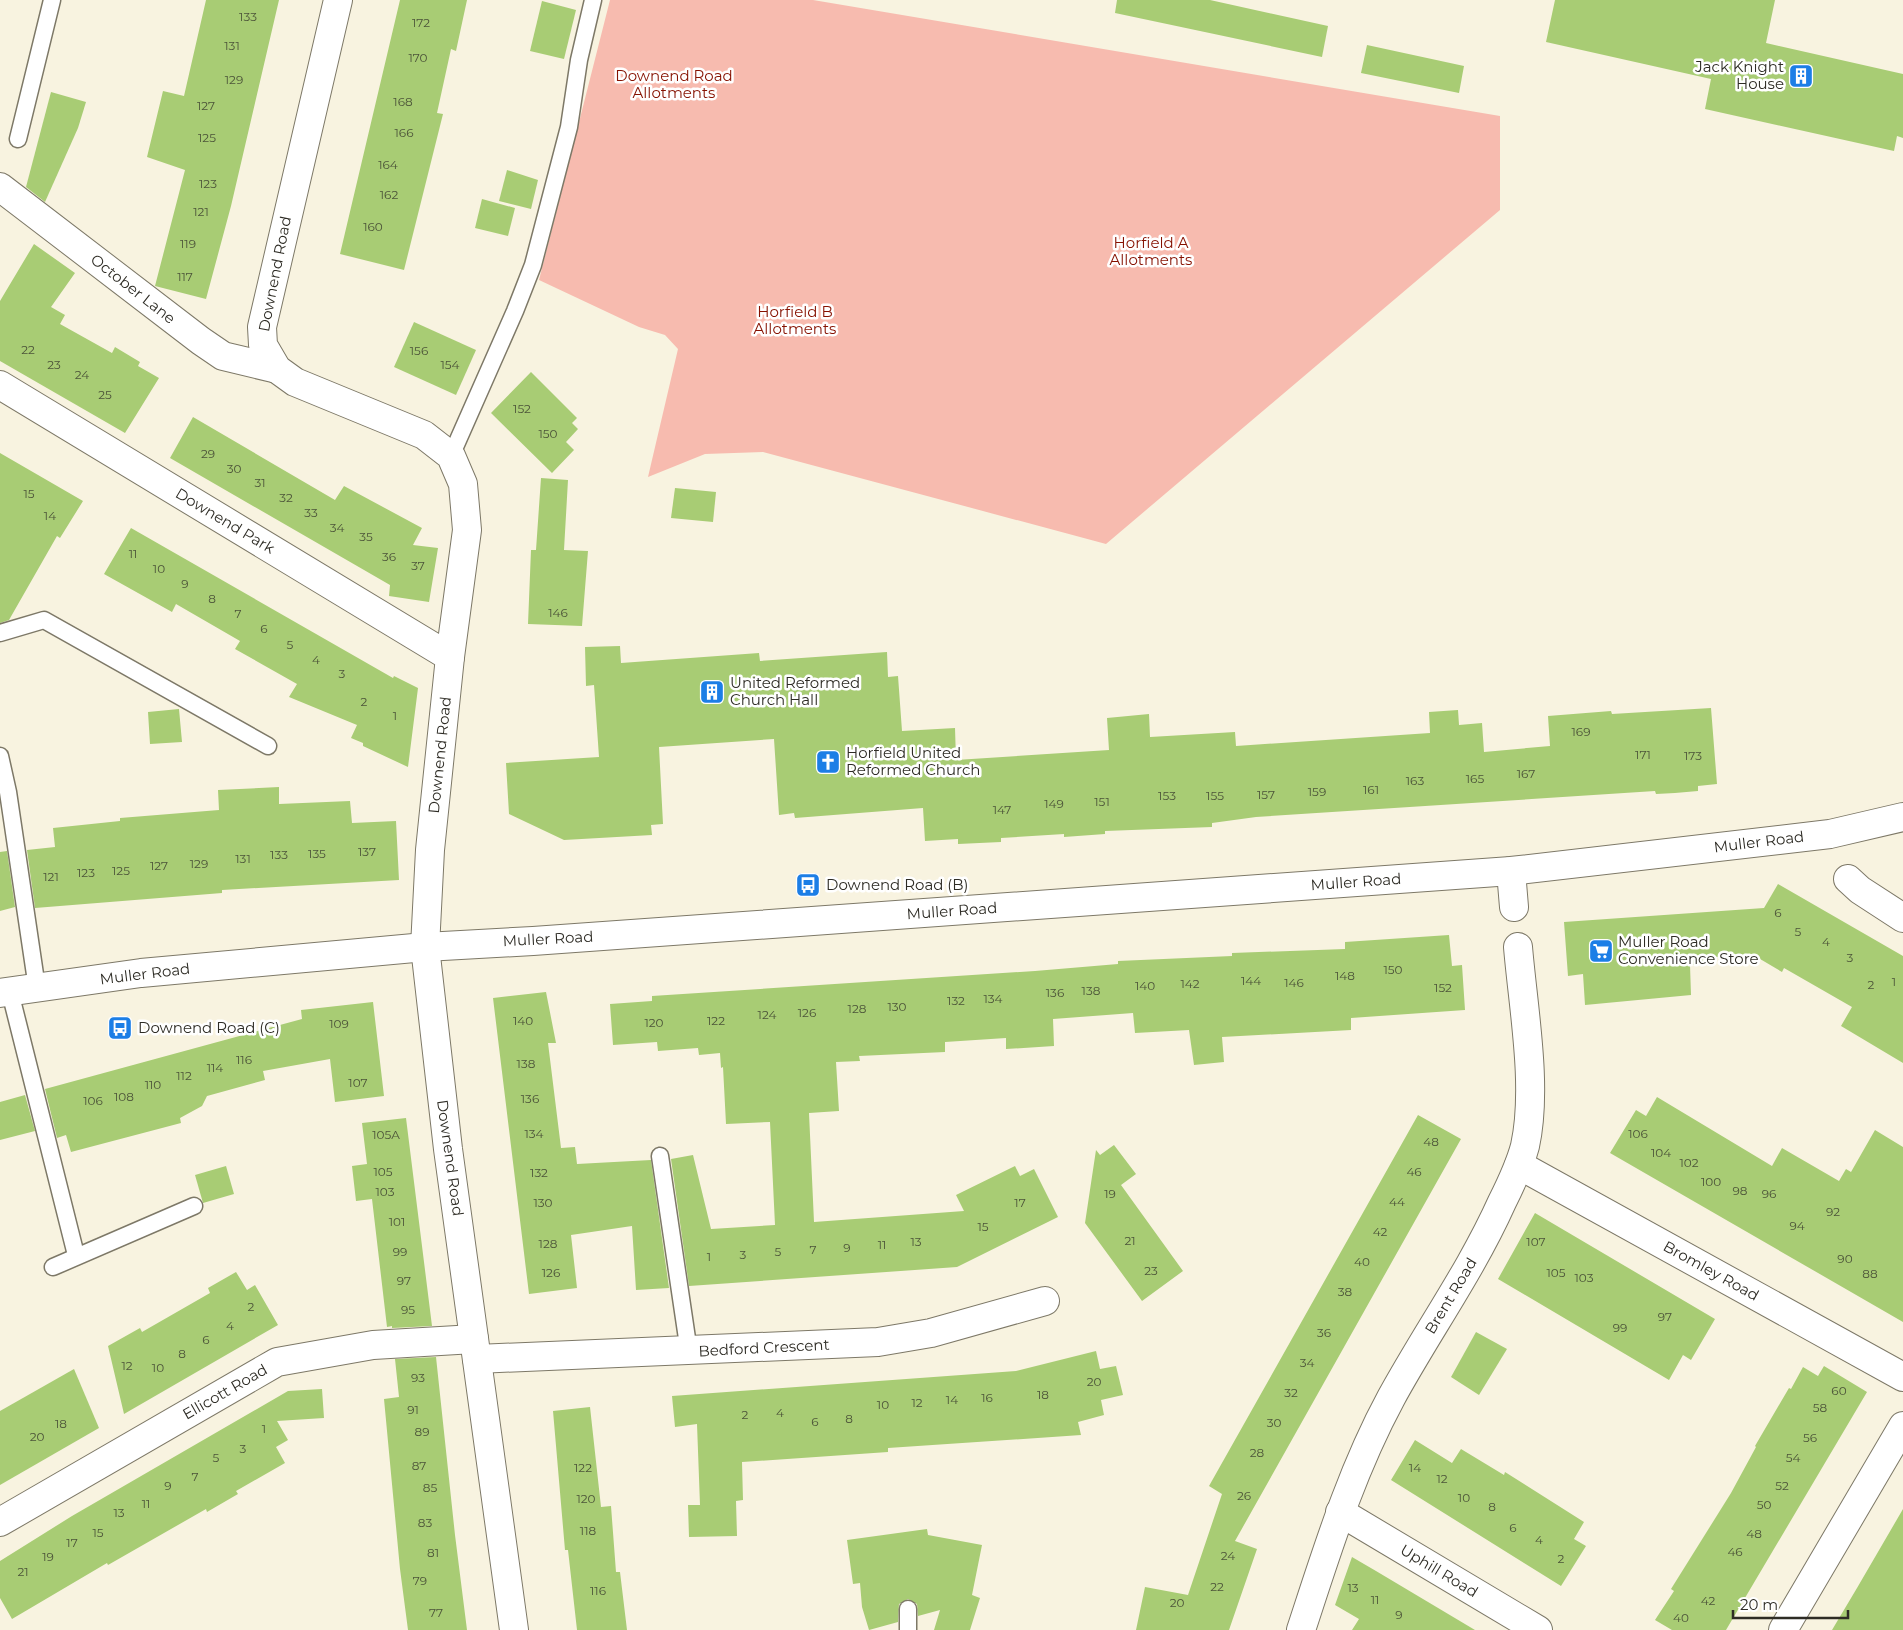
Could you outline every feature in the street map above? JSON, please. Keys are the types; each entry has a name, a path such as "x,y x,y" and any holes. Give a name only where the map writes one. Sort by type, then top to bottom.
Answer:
{"street":[{"name":"Downend Road","path":"338,0 262,327 262,345 277,369 295,382 424,435 451,456 463,484 467,530 450,657 430,850 425,947 448,1149 514,1630"},
{"name":"October Lane","path":"0,187 223,356 277,369"},
{"name":"Downend Park","path":"0,385 450,657"},
{"name":"Muller Road","path":"5,993 141,973 425,947 533,941 1511,871 1830,834 1903,817"},
{"path":"1511,871 1514,907"},
{"path":"1848,879 1860,890 1903,918"},
{"name":"Brent Road","path":"1301,1630 1357,1465 1391,1398 1486,1238 1519,1165 1527,1130 1529,1099 1518,947"},
{"name":"Bromley Road","path":"1519,1165 1903,1377"},
{"name":"Bedford Crescent","path":"476,1349 689,1352 905,1339 1045,1301"},
{"name":"Ellicott Road","path":"0,1522 277,1362 373,1346 476,1349"},
{"path":"1783,1630 1903,1426"},
{"name":"Uphill Road","path":"1340,1512 1538,1630"}],"lane":[{"path":"18,139 52,0"},
{"path":"451,456 515,311 533,265 569,127 579,60 593,0"},
{"path":"0,633 44,620 268,746"},
{"path":"0,756 36,988"},
{"path":"5,993 76,1255"},
{"path":"660,1156 689,1352"},
{"path":"53,1267 76,1255 194,1206"},
{"path":"908,1609 908,1630"}],"green space":[{"path":"610,0 813,0 1500,116 1500,210 1106,544 763,452 705,454 648,477 678,349 665,335 639,327 539,280"}],"building":[{"path":"206,0 279,0 231,206 206,299 155,286 185,170 147,157 163,91 184,96"},
{"path":"400,0 467,0 456,51 451,49 437,113 443,114 404,270 340,254"},
{"path":"1117,0 1210,0 1328,26 1322,57 1115,13"},
{"name":"Jack Knight House","path":"1555,0 1775,0 1766,43 1903,74 1903,138 1897,136 1894,151 1705,109 1711,79 1546,42"},
{"path":"542,1 576,10 564,59 530,51"},
{"path":"1367,45 1464,66 1459,93 1361,73"},
{"path":"51,92 86,102 78,128 45,202 26,187"},
{"path":"507,170 538,180 531,209 499,201"},
{"path":"482,199 515,208 508,236 475,228"},
{"path":"34,244 75,273 51,307 65,315 60,324 112,353 115,347 140,362 138,366 159,378 125,433 0,361 0,301"},
{"path":"414,322 476,350 456,395 394,367"},
{"path":"531,372 577,418 572,423 578,429 566,442 574,450 552,473 491,413"},
{"path":"193,417 335,500 344,486 422,528 413,545 438,548 429,602 389,596 390,585 170,458"},
{"path":"0,453 83,501 60,538 57,536 9,620 0,623"},
{"path":"541,478 568,480 564,550 588,551 582,626 528,624 531,550 536,550"},
{"path":"675,488 716,492 713,522 671,518"},
{"path":"131,528 393,678 394,676 418,688 408,767 363,746 363,743 351,738 357,725 289,697 297,684 235,649 240,641 176,604 172,612 104,574"},
{"path":"620,646 621,663 759,653 760,661 887,652 888,677 898,676 902,731 955,728 956,760 1109,750 1107,718 1149,714 1150,737 1235,732 1236,746 1430,733 1429,712 1458,710 1459,725 1482,723 1484,752 1550,746 1548,716 1611,711 1612,714 1711,708 1717,784 1698,786 1698,791 1675,793 1656,794 1655,791 1256,817 1212,823 1212,827 1105,831 1105,834 1064,837 1064,834 1001,838 1001,842 958,844 958,839 925,841 923,808 795,818 794,813 779,815 774,739 659,747 663,824 651,825 652,835 564,840 509,814 506,763 599,757 594,685 586,686 585,647"},
{"path":"179,709 182,742 150,744 148,712"},
{"path":"279,787 279,804 350,801 352,823 396,821 399,880 222,890 222,893 35,908 27,850 55,847 53,828 120,821 120,818 219,810 218,790"},
{"path":"7,851 15,907 0,911 0,852"},
{"path":"1778,884 1903,956 1903,1063 1841,1026 1852,1007 1784,968 1782,972 1755,956 1714,957 1714,964 1690,965 1691,995 1585,1005 1583,974 1568,976 1564,922 1764,908"},
{"path":"1449,935 1452,966 1462,965 1465,1010 1351,1018 1351,1030 1222,1037 1224,1062 1194,1065 1189,1030 1135,1033 1133,1013 1053,1019 1054,1046 1006,1049 1006,1038 945,1042 945,1052 859,1056 860,1061 836,1062 839,1111 809,1113 814,1222 964,1211 956,1195 1015,1166 1020,1176 1034,1169 1058,1217 957,1267 689,1286 671,1159 693,1155 711,1229 775,1225 770,1122 726,1124 723,1067 721,1068 720,1053 699,1055 698,1048 658,1051 657,1042 613,1045 610,1004 652,1001 652,996 1035,971 1118,964 1118,961 1232,956 1232,953 1345,949 1345,942"},
{"path":"546,992 556,1043 548,1043 561,1148 575,1147 577,1164 651,1160 669,1288 636,1290 632,1226 571,1235 577,1288 529,1294 493,998"},
{"path":"373,1002 384,1096 335,1102 330,1059 263,1071 265,1080 207,1096 202,1106 180,1118 181,1123 71,1152 66,1135 57,1138 45,1089 302,1019 301,1010"},
{"path":"25,1095 35,1131 0,1140 0,1102"},
{"path":"1657,1097 1772,1166 1782,1148 1839,1181 1846,1169 1851,1172 1875,1130 1903,1147 1903,1322 1610,1153 1636,1110 1646,1116"},
{"path":"1418,1115 1461,1139 1235,1541 1257,1549 1229,1630 1136,1630 1145,1587 1188,1595 1222,1494 1209,1486"},
{"path":"406,1118 432,1326 392,1328 392,1326 387,1327 372,1199 356,1201 352,1166 367,1164 362,1123"},
{"path":"1114,1145 1136,1174 1121,1185 1183,1271 1142,1301 1085,1223 1096,1150 1100,1155"},
{"path":"226,1166 234,1194 203,1203 195,1175"},
{"path":"1535,1213 1715,1319 1691,1360 1683,1355 1669,1380 1498,1279"},
{"path":"236,1272 247,1290 255,1285 278,1325 124,1414 108,1346 140,1328 142,1332 210,1293 208,1288"},
{"path":"1476,1332 1507,1349 1479,1395 1451,1377"},
{"path":"1096,1351 1100,1369 1116,1366 1123,1395 1101,1400 1104,1415 1078,1422 1081,1435 888,1448 888,1452 742,1462 743,1500 736,1501 737,1536 689,1537 688,1505 700,1505 697,1424 675,1427 672,1396 1016,1371"},
{"path":"436,1357 467,1630 408,1630 400,1569 384,1399 399,1397 395,1359"},
{"path":"1824,1366 1867,1392 1726,1630 1672,1630 1655,1620 1674,1591 1671,1589 1731,1493 1755,1446 1789,1388 1791,1389 1803,1367 1818,1376"},
{"path":"74,1369 99,1428 0,1485 0,1411"},
{"path":"322,1389 324,1418 277,1421 288,1440 276,1447 285,1463 236,1491 238,1494 207,1512 206,1509 108,1565 107,1563 12,1619 0,1598 0,1561 72,1516 288,1391"},
{"path":"590,1407 601,1507 611,1506 616,1572 620,1572 627,1630 577,1630 568,1550 565,1550 553,1411"},
{"path":"1415,1440 1452,1463 1461,1449 1504,1475 1505,1472 1584,1522 1574,1539 1586,1546 1561,1586 1391,1480"},
{"path":"1903,1509 1903,1630 1832,1630 1857,1588"},
{"path":"927,1529 928,1535 982,1545 972,1595 980,1598 970,1630 934,1630 940,1610 918,1616 917,1604 908,1599 899,1604 898,1622 869,1630 862,1607 860,1583 853,1584 847,1540"},
{"path":"1352,1557 1475,1630 1352,1630 1359,1619 1335,1605"}],"place":[{"name":"Jack Knight House","path":"1801,76"},
{"name":"United Reformed Church Hall","path":"712,692"},
{"name":"Horfield United Reformed Church","path":"828,762"},
{"name":"Downend Road (B)","path":"808,885"},
{"name":"Muller Road Convenience Store","path":"1601,951"},
{"name":"Downend Road (C)","path":"120,1028"}],"park label":[{"name":"Downend Road Allotments","path":"674,84"},
{"name":"Horfield A Allotments","path":"1151,252"},
{"name":"Horfield B Allotments","path":"795,320"}]}
